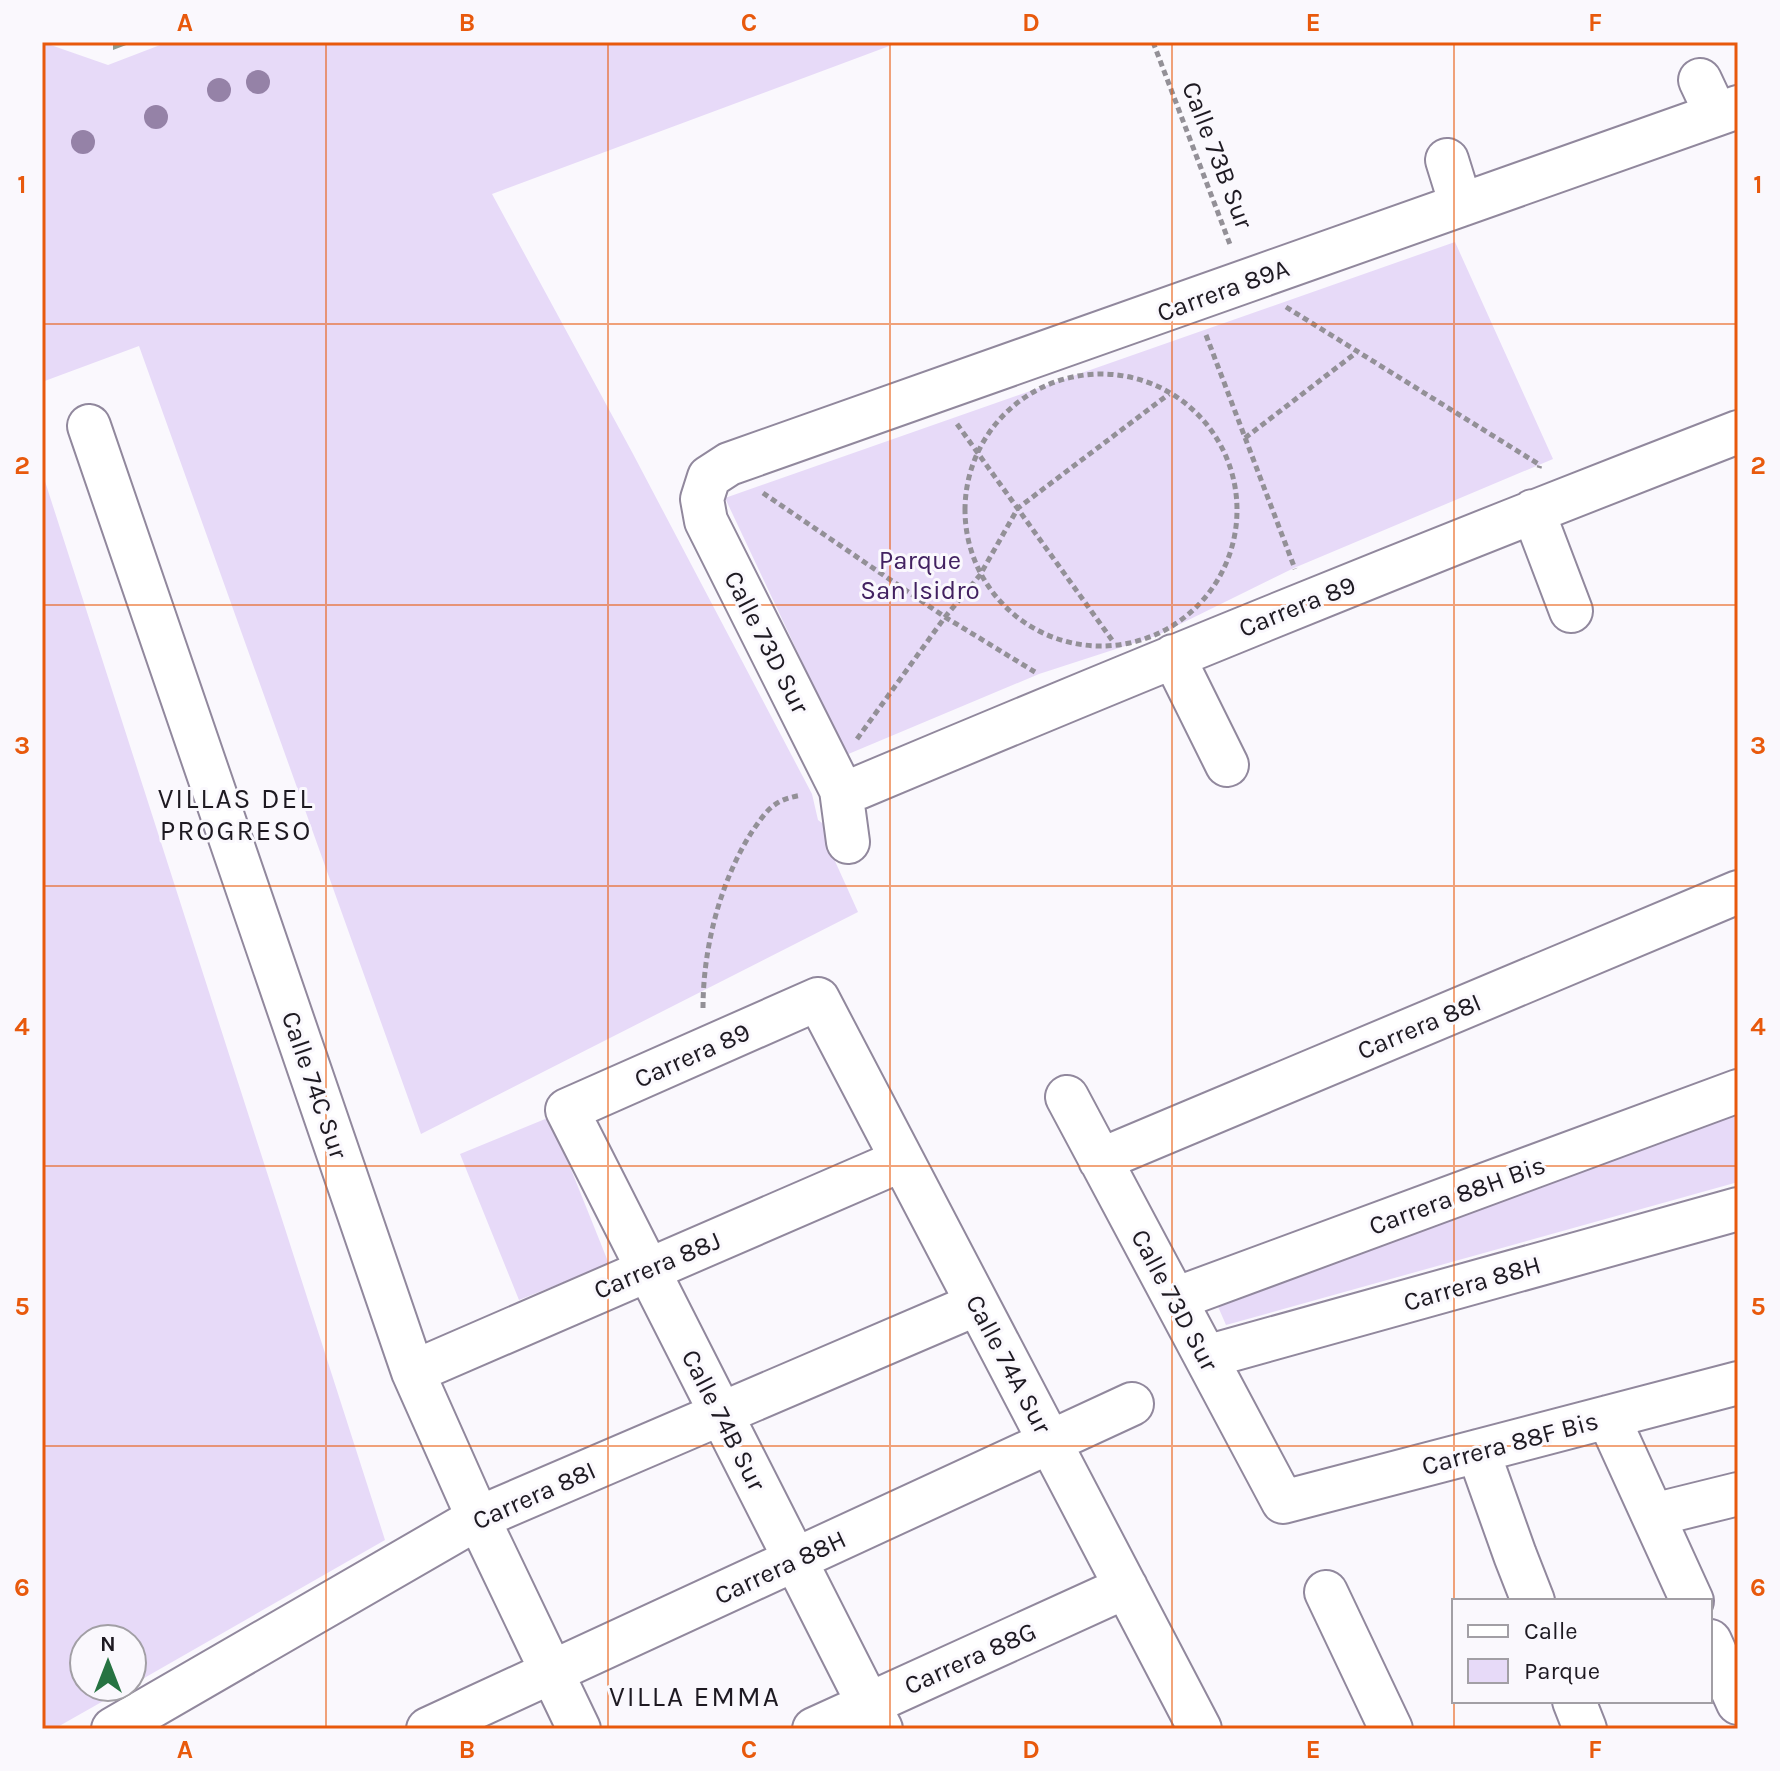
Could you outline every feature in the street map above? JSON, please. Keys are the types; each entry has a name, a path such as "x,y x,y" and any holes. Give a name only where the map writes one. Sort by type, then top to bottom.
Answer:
{"street":[{"name":"Carrera 89A","path":"709,477 729,464 921,397 1011,347 1191,301 1461,205 1718,101"},
{"path":"1447,160 1461,205"},
{"name":"Calle 74C Sur","path":"89,426 413,1372 478,1518 579,1729"},
{"name":"Carrera 89","path":"850,789 1533,511 1738,432"},
{"name":"Calle 73D Sur","path":"709,477 702,499 706,521 850,789 848,842"},
{"path":"1533,511 1571,611"},
{"path":"1173,656 1227,765"},
{"name":"Carrera 88I","path":"1100,1160 1738,892"},
{"name":"Carrera 89","path":"567,1110 818,999"},
{"name":"Calle 74A Sur","path":"818,999 1200,1729"},
{"name":"Carrera 88H Bis","path":"1175,1299 1738,1091"},
{"name":"Calle 73D Sur","path":"1067,1097 1283,1502"},
{"name":"Calle 74B Sur","path":"567,1110 875,1717"},
{"name":"Carrera 88J","path":"413,1372 902,1160"},
{"name":"Carrera 88H","path":"1206,1357 1738,1209"},
{"name":"Carrera 88I","path":"113,1729 478,1518 977,1304"},
{"name":"Carrera 88F Bis","path":"1283,1502 1738,1383"},
{"name":"Carrera 88H","path":"428,1729 1132,1404"},
{"path":"1608,1417 1691,1599"},
{"path":"1478,1451 1532,1599"},
{"path":"1653,1515 1738,1494"},
{"name":"Carrera 88G","path":"814,1729 875,1717 1126,1587"},
{"path":"1326,1592 1391,1729"},
{"path":"1712,1645 1738,1703"},
{"path":"1575,1703 1585,1729"}],"path":[{"name":"Calle 73B Sur","path":"1153,42 1244,282"},
{"path":"1244,282 1540,465 1533,511"},
{"path":"1191,301 1294,568 1310,601"},
{"path":"1245,438 1357,352"},
{"path":"1104,374 1150,382 1190,406 1220,441 1236,484 1237,530 1223,574 1195,610 1156,636 1117,646 1076,645 1037,631 1005,607 980,575 965,530 967,483 979,454 984,438 1017,403 1058,381 1104,374"},
{"path":"850,789 846,755 945,617 980,575 1018,508 1169,394"},
{"path":"921,397 952,418 1117,646"},
{"path":"709,477 754,487 945,617 1039,674 1069,699"},
{"path":"705,1049 703,988 708,950 734,864 760,819"}],"green space":[{"path":"42,42 108,65 168,42 900,42 492,194 812,794 818,820 848,842 830,850 858,912 421,1134 139,346 42,382"},
{"name":"Parque San Isidro","path":"1455,242 1553,459 1294,568 1156,636 1039,674 846,755 725,498"},
{"path":"42,472 385,1540 148,1676 148,1623 68,1623 68,1703 100,1703 54,1729 42,1729"},
{"path":"1732,1107 1738,1123 1738,1182 1226,1325 1213,1295"},
{"path":"550,1117 609,1264 519,1300 460,1154"}],"district":[{"name":"VILLAS DEL PROGRESO","path":"236,814"},
{"name":"VILLA EMMA","path":"695,1696"}]}
